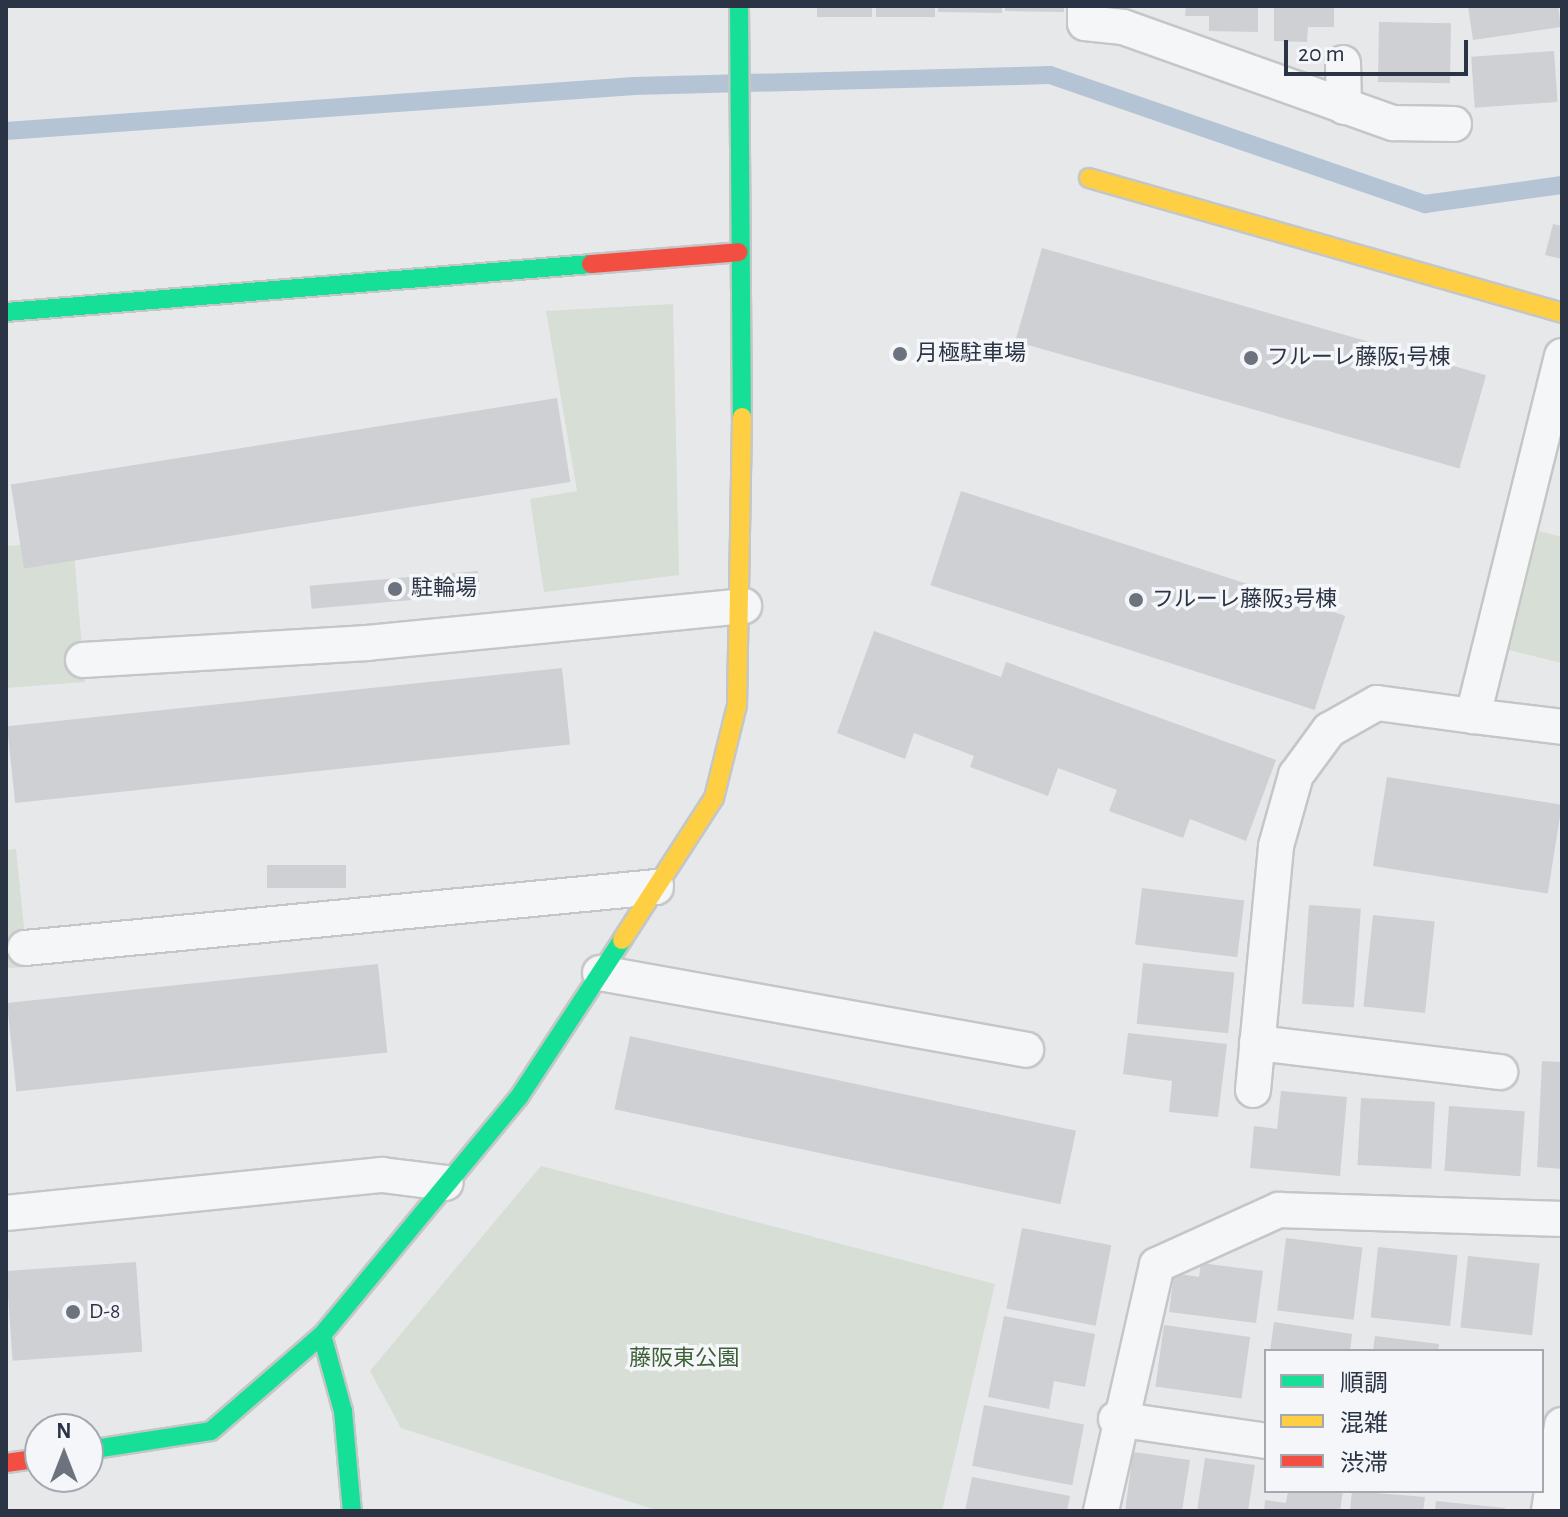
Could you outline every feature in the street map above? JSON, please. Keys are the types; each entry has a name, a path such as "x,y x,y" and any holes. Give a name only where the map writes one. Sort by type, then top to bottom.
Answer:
{"street":[{"path":"104,1448 211,1431 322,1335 519,1097 714,798 737,705 744,606 739,6"},
{"path":"1089,178 1562,313"},
{"path":"6,312 739,252"},
{"path":"322,1335 343,1411 352,1511"}],"lane":[{"path":"1085,6 1085,23 1123,27 1393,123 1454,124"},
{"path":"1343,63 1344,107"},
{"path":"1473,716 1562,356"},
{"path":"83,660 367,643 744,606"},
{"path":"1253,1090 1276,846 1296,775 1329,730 1377,703 1562,727"},
{"path":"25,948 656,887"},
{"path":"600,973 1026,1050"},
{"path":"1257,1043 1500,1072"},
{"path":"6,1213 382,1175 446,1183"},
{"path":"1101,1511 1116,1419 1157,1265 1279,1210 1562,1219"},
{"path":"1116,1419 1264,1441"},
{"path":"1548,1492 1562,1425"}],"green space":[{"path":"673,304 679,575 544,592 530,499 577,491 546,311"},
{"path":"1539,531 1562,537 1562,663 1509,650"},
{"path":"73,542 85,682 6,688 6,546"},
{"path":"16,849 28,967 6,968 6,850"},
{"name":"藤阪東公園","path":"541,1166 995,1284 942,1511 659,1511 401,1428 370,1371"}],"building":[{"path":"817,6 872,6 872,17 817,17"},
{"path":"876,6 935,6 935,17 876,17"},
{"path":"938,6 1002,6 1002,13 938,12"},
{"path":"1005,6 1064,6 1064,12 1005,11"},
{"path":"1186,6 1258,6 1258,32 1209,31 1209,16 1185,16"},
{"path":"1274,6 1334,6 1334,27 1308,27 1307,42 1274,41"},
{"path":"1468,6 1558,6 1561,27 1473,40"},
{"path":"1379,22 1451,23 1450,83 1378,82"},
{"path":"1554,51 1558,102 1475,108 1471,57"},
{"path":"1553,224 1562,226 1562,259 1545,255"},
{"name":"フルーレ藤阪1号棟","path":"1042,248 1486,375 1459,469 1015,341"},
{"path":"557,398 570,482 24,568 11,485"},
{"name":"フルーレ藤阪3号棟","path":"961,491 1345,616 1315,710 930,585"},
{"name":"駐輪場","path":"478,571 480,594 312,609 310,586"},
{"path":"874,631 1001,677 1006,662 1276,760 1246,841 1190,819 1183,838 1109,811 1117,790 1058,768 1048,796 970,767 974,756 914,733 905,759 837,733"},
{"path":"562,668 570,745 15,803 7,726"},
{"path":"1387,777 1562,805 1548,894 1373,866"},
{"path":"267,865 346,865 346,888 267,888"},
{"path":"1142,888 1244,901 1237,957 1135,945"},
{"path":"1309,905 1361,909 1354,1007 1302,1004"},
{"path":"1373,915 1435,921 1425,1013 1363,1006"},
{"path":"1143,963 1234,973 1228,1033 1137,1024"},
{"path":"378,964 387,1053 16,1092 7,1003"},
{"path":"1128,1033 1227,1044 1218,1117 1169,1112 1172,1081 1123,1074"},
{"path":"630,1036 1076,1131 1060,1204 614,1109"},
{"path":"1542,1061 1562,1062 1562,1169 1537,1167"},
{"path":"1281,1091 1347,1097 1340,1176 1250,1168 1254,1126 1277,1129"},
{"path":"1361,1098 1435,1102 1431,1169 1357,1165"},
{"path":"1449,1106 1525,1111 1520,1176 1444,1171"},
{"path":"1022,1228 1111,1245 1096,1326 1006,1308"},
{"path":"1286,1238 1362,1247 1354,1320 1277,1310"},
{"path":"1378,1247 1458,1255 1450,1326 1371,1318"},
{"path":"1468,1256 1540,1264 1532,1335 1460,1328"},
{"name":"D-8","path":"136,1262 142,1352 13,1361 6,1271"},
{"path":"1201,1263 1263,1271 1256,1323 1169,1312 1174,1273 1199,1277"},
{"path":"1004,1316 1095,1334 1085,1387 1054,1381 1049,1409 988,1397"},
{"path":"1274,1322 1352,1334 1350,1349 1270,1349"},
{"path":"1164,1325 1250,1337 1242,1399 1155,1386"},
{"path":"1375,1336 1439,1344 1438,1349 1373,1349"},
{"path":"984,1405 1084,1424 1072,1485 972,1466"},
{"path":"1133,1452 1190,1460 1182,1511 1125,1511"},
{"path":"1205,1458 1255,1465 1248,1511 1197,1511"},
{"path":"972,1477 1070,1496 1067,1511 965,1511"},
{"path":"1288,1493 1343,1493 1340,1511 1264,1511 1265,1500 1286,1503"},
{"path":"1352,1493 1425,1497 1423,1511 1350,1511"},
{"path":"1436,1501 1505,1508 1505,1511 1435,1511"}],"waterway":[{"path":"6,131 634,86 1050,75 1425,204 1562,185"}],"traffic: fast":[{"path":"739,6 742,417"},
{"path":"6,312 591,264"},
{"path":"104,1448 211,1431 322,1335 519,1097 622,940"},
{"path":"322,1335 343,1411 352,1511"}],"traffic: slow":[{"path":"1089,178 1562,313"},
{"path":"622,940 714,798 737,705 742,417"}],"traffic: jam":[{"path":"591,264 739,252"},
{"path":"6,1463 24,1460"}],"place":[{"name":"月極駐車場","path":"900,354"},
{"name":"フルーレ藤阪1号棟","path":"1251,358"},
{"name":"駐輪場","path":"395,589"},
{"name":"フルーレ藤阪3号棟","path":"1136,600"},
{"name":"D-8","path":"73,1312"}]}
